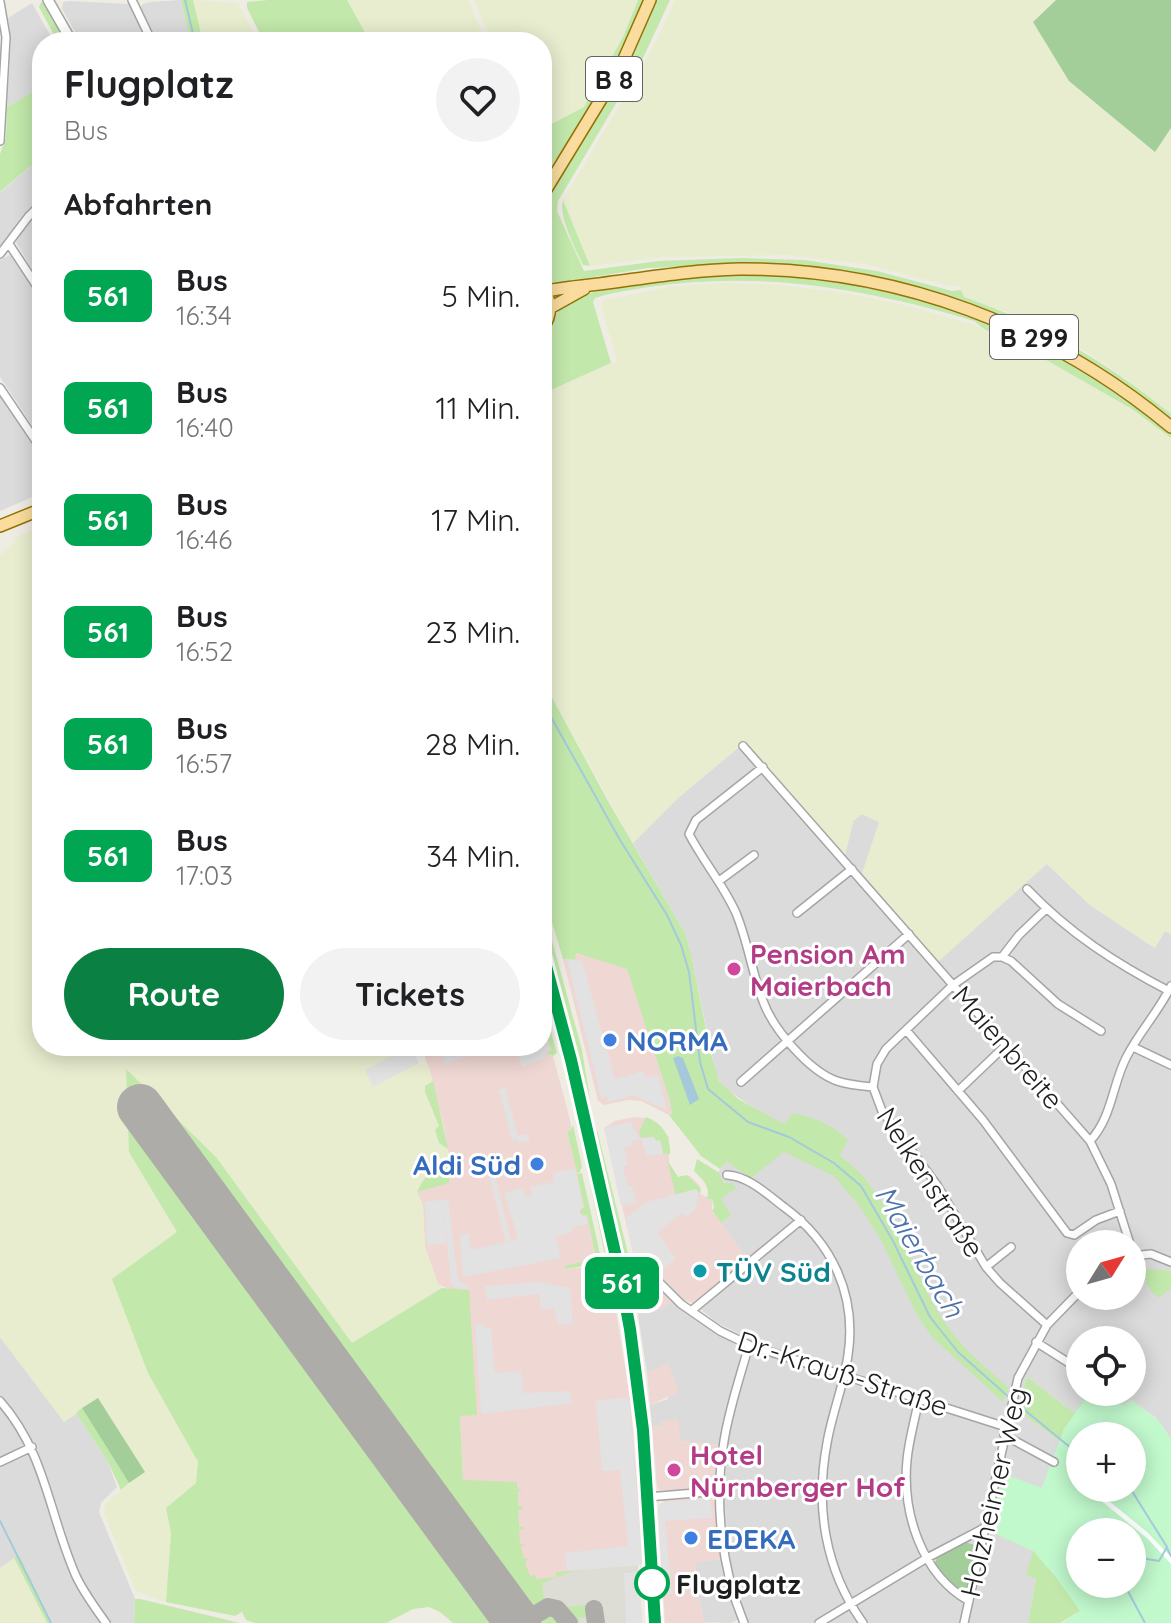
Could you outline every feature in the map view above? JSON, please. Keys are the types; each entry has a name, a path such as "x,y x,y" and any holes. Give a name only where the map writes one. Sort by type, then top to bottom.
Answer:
{"main road":[{"name":"B 8","path":"552,180 620,68 650,0"},
{"name":"B 299","path":"552,288 597,285 662,274 742,269 823,274 903,289 972,310 1058,349 1129,394 1171,427"},
{"name":"B 299","path":"552,307 597,285"},
{"path":"0,526 32,513"},
{"path":"552,989 620,1276 640,1399 655,1623"}],"street":[{"path":"48,0 66,32"},
{"path":"132,0 147,32"},
{"path":"0,2 5,19 0,141"},
{"path":"0,254 32,213"},
{"path":"9,244 32,279"},
{"path":"0,388 32,435"},
{"name":"Maienbreite","path":"743,746 1090,1141 1105,1170 1126,1230"},
{"path":"763,767 696,820 689,830 690,836 719,881 741,928 767,1011 809,1063 830,1078 846,1084 873,1087"},
{"path":"719,881 754,855"},
{"path":"797,913 852,869"},
{"path":"1027,889 1077,936 1108,958 1170,989 1155,1017 1133,1047 1120,1072 1104,1123 1090,1141"},
{"path":"1046,909 1002,957 1011,961 1058,1004 1101,1031"},
{"path":"741,1082 909,934"},
{"name":"Nelkenstraße","path":"1002,957 982,962 906,1030 879,1059 873,1087 882,1111 930,1175 986,1267 1047,1325"},
{"path":"906,1030 1002,1144 1067,1233 1074,1235 1096,1220 1120,1211"},
{"path":"958,1091 1005,1046"},
{"path":"1133,1047 1171,1065"},
{"path":"727,1175 742,1178 801,1220 829,1253 844,1286 850,1328 844,1375 827,1444 822,1507 836,1575 863,1623"},
{"path":"691,1311 801,1220"},
{"name":"Nelkenstraße","path":"986,1267 1011,1247"},
{"path":"1146,1253 1170,1259"},
{"name":"Dr.-Krauß-Straße","path":"620,1276 651,1275 691,1311 749,1345 919,1399 1005,1431 1054,1462"},
{"name":"Holzheimer Weg","path":"964,1623 1014,1391 1036,1342 1066,1305"},
{"path":"1036,1342 1066,1361"},
{"path":"744,1623 731,1588 720,1491 724,1440 749,1345"},
{"path":"919,1399 908,1452 910,1509 927,1558 949,1586 969,1601"},
{"path":"0,1401 32,1447 74,1571 106,1623"},
{"path":"0,1462 32,1447"},
{"path":"647,1497 720,1491"},
{"path":"819,1623 927,1558 986,1527"}],"shaded area":[{"path":"181,0 188,32 151,32 140,8 150,2"},
{"path":"63,2 129,4 145,32 75,32 62,9"},
{"path":"32,3 48,32 32,32 32,92 7,107 11,40 8,18"},
{"path":"32,165 32,206 20,218 0,249 0,193"},
{"path":"32,217 32,269 16,242"},
{"path":"10,255 15,258 32,284 32,425 0,377 0,260"},
{"path":"0,396 32,444 32,497 0,511"},
{"path":"744,743 845,855 853,821 862,814 879,822 1047,864 1090,905 1155,948 1165,931 1171,934 1171,1439 1155,1417 1138,1406 1146,1406 1146,1326 1066,1326 1066,1406 1079,1406 1074,1413 1027,1377 1017,1410 1060,1441 1042,1488 1004,1474 1003,1483 1033,1551 1036,1579 1028,1623 749,1623 730,1567 724,1495 729,1431 755,1342 716,1322 693,1303 748,1261 721,1223 731,1215 721,1200 728,1184 720,1180 718,1172 727,1162 752,1178 757,1110 724,1088 716,1075 685,933 633,843 678,798"},
{"path":"576,953 627,968 672,1114 641,1101 604,1105 598,1101 563,959 574,960"},
{"path":"567,959 582,961 615,1079 643,1071 646,1078 658,1075 667,1110 633,1095 609,1102 607,1097 601,1098"},
{"path":"391,1056 415,1056 419,1063 373,1087 365,1070"},
{"path":"425,1056 553,1056 572,1130 567,1131 577,1171 581,1174 577,1176 584,1208 580,1214 587,1215 596,1257 565,1266 567,1269 600,1265 614,1299 630,1398 644,1564 576,1570 533,1586 463,1481 460,1416 469,1290 448,1289 438,1284 425,1247 423,1205 417,1192 449,1182 444,1127"},
{"path":"442,1056 467,1056 445,1064"},
{"path":"518,1056 545,1056 544,1059 522,1067"},
{"path":"126,1069 533,1586 576,1570 638,1565 642,1623 453,1623 435,1608 129,1152"},
{"path":"505,1088 518,1136 528,1134 530,1140 512,1141 499,1090"},
{"path":"634,1117 651,1119 669,1137 669,1164 672,1169 678,1177 690,1176 700,1186 700,1194 712,1199 712,1210 749,1261 693,1303 684,1300 659,1275 639,1267 634,1257 604,1128 615,1121"},
{"path":"631,1122 640,1141 633,1140 631,1146 624,1148 628,1165 623,1167 636,1203 621,1206 604,1128"},
{"path":"654,1137 656,1141 660,1140 663,1154 647,1156 641,1138"},
{"path":"485,1159 491,1162 511,1241 518,1238 504,1193 523,1188 525,1197 532,1196 530,1187 554,1182 553,1173 575,1168 583,1207 579,1211 588,1224 571,1228 572,1232 556,1237 561,1258 463,1277 460,1235 469,1234 471,1250 506,1242"},
{"path":"696,1189 699,1193 695,1210 686,1217 682,1213 657,1233 676,1259 659,1271 644,1267 634,1253 627,1217 647,1202"},
{"path":"448,1199 458,1280 469,1289 455,1288 451,1283 443,1203 446,1243 427,1245 425,1202"},
{"path":"649,1280 658,1285 671,1301 662,1308 638,1315 634,1289 638,1282"},
{"path":"541,1282 570,1288 573,1324 558,1325 554,1308 541,1310 539,1294 487,1300 485,1286"},
{"path":"671,1301 743,1350 719,1445 681,1441 661,1421 662,1426 652,1427 650,1405 668,1399 668,1364 647,1373 638,1315 662,1308"},
{"path":"475,1324 491,1328 495,1373 521,1371 523,1393 570,1391 571,1403 481,1414"},
{"path":"0,1337 64,1421 76,1413 108,1462 117,1487 101,1503 99,1512 135,1599 134,1623 52,1623 19,1556 0,1568"},
{"path":"668,1363 679,1392 650,1405 647,1373"},
{"path":"629,1397 643,1564 567,1571 565,1553 628,1546 620,1470 602,1471 596,1401"},
{"path":"678,1419 681,1441 719,1445 713,1487 674,1491 659,1490 657,1487 652,1427 661,1426 661,1421"},
{"path":"710,1497 717,1504 722,1559 695,1563 704,1622 713,1623 665,1623 658,1506 665,1500"},
{"path":"710,1498 713,1518 665,1521 672,1594 663,1595 658,1507 663,1502"},
{"path":"722,1559 730,1598 739,1619 731,1623 704,1622 695,1562"},
{"path":"639,1572 642,1623 626,1623 624,1573"}],"green space":[{"path":"181,0 193,0 201,32 188,32"},
{"path":"193,0 238,3 254,32 201,32"},
{"path":"347,0 468,0 482,32 364,32"},
{"path":"347,0 365,32 259,32 247,2"},
{"path":"474,0 638,0 623,37 584,107 552,124 552,32 488,32"},
{"path":"638,0 644,0 622,51 595,101 552,165 552,124 584,107 623,37"},
{"path":"657,0 670,0 643,58 558,201 557,211 584,271 659,261 742,258 804,260 877,271 952,291 961,290 964,297 1020,319 1098,361 1171,414 1171,420 1098,366 1026,327 935,292 883,279 834,270 748,264 648,268 552,281 552,192 619,82"},
{"path":"675,0 1056,0 1033,22 1120,123 1155,151 1171,128 1171,414 1106,364 1071,343 1006,312 963,297 960,286 865,264 786,255 663,257 590,266 563,200 629,90"},
{"path":"1056,0 1171,0 1171,128 1155,152 1069,81 1033,22"},
{"path":"41,2 45,4 61,32 53,32 39,7"},
{"path":"32,92 32,165 0,192 0,154 6,138 7,107"},
{"path":"563,200 590,266 583,265 568,233"},
{"path":"770,274 806,277 877,288 946,306 979,317 1062,355 1126,397 1171,432 1171,438 1132,409 974,321 854,292 773,282 690,282 595,298 593,302 611,363 552,390 552,322 559,310 581,295 649,280"},
{"path":"725,283 781,285 846,293 912,307 974,325 1048,361 1132,409 1171,438 1171,934 1165,931 1155,948 1090,905 1047,864 938,962 862,873 879,822 862,814 853,821 845,856 744,743 678,798 633,843 552,697 552,390 617,361 601,305 604,300 669,287"},
{"path":"32,530 32,1056 392,1056 366,1070 374,1086 419,1063 428,1064 433,1081 426,1086 425,1092 439,1126 439,1143 448,1149 449,1158 441,1160 417,1192 423,1205 425,1247 442,1288 352,1343 216,1157 127,1070 129,1152 178,1232 148,1373 198,1462 196,1483 166,1508 171,1533 166,1602 136,1591 104,1513 106,1503 144,1471 99,1399 64,1422 0,1337 0,555 16,541 14,538"},
{"path":"552,697 685,933 719,1081 738,1099 784,1124 794,1113 823,1122 848,1140 840,1156 858,1171 886,1209 930,1297 955,1337 1009,1388 1003,1402 931,1336 916,1313 881,1240 860,1207 834,1176 784,1152 751,1178 727,1162 720,1169 701,1156 669,1115 672,1114 670,1101 627,969 576,953 575,960 563,959 552,922"},
{"path":"552,940 582,1050 590,1099 552,962"},
{"path":"552,1035 557,1053 552,1056"},
{"path":"126,1069 216,1157 352,1343 442,1288 469,1290 477,1415 460,1416 463,1480 517,1482 517,1489 523,1489 518,1491 518,1506 523,1506 518,1510 519,1527 524,1527 519,1530 520,1544 525,1544 521,1547 524,1559 529,1558 525,1562 530,1576 535,1575 536,1579 557,1577 556,1572 576,1570 542,1583 544,1600 533,1611 523,1615 515,1610 136,1093 137,1113 511,1623 453,1623 429,1607 413,1609 386,1623 255,1623 246,1620 242,1612 235,1616 166,1602 171,1533 166,1508 196,1483 198,1462 148,1373 112,1279 177,1232 129,1152"},
{"path":"433,1081 448,1149 439,1143 435,1130 439,1126 425,1092 425,1086"},
{"path":"646,1117 665,1131 670,1154 663,1154 660,1140 641,1138 639,1132"},
{"path":"573,1125 582,1166 580,1172 577,1172 567,1131"},
{"path":"578,1127 588,1158 608,1258 605,1255"},
{"path":"597,1130 628,1253 625,1256 622,1254 595,1134"},
{"path":"449,1158 449,1183 417,1192 430,1172"},
{"path":"697,1159 718,1172 724,1183 732,1183 736,1188 721,1199 731,1215 721,1223 712,1210 712,1199 707,1199 705,1183 694,1171"},
{"path":"667,1160 678,1177 687,1175 701,1189 700,1194 696,1190 676,1196"},
{"path":"582,1173 602,1263 565,1269 565,1266 596,1258 587,1215 581,1215 580,1211 584,1207 577,1175"},
{"path":"1146,1268 1171,1271 1171,1288 1159,1298 1150,1289"},
{"path":"1027,1377 1074,1413 1079,1406 1131,1406 1132,1422 1066,1422 1060,1441 1017,1410"},
{"path":"98,1398 145,1472 129,1483 82,1408"},
{"path":"1080,1406 1139,1406 1160,1422 1171,1439 1171,1623 1062,1623 1080,1611 1071,1598 1146,1598 1146,1518 1066,1518 1066,1591 1033,1551 991,1532 1004,1474 1042,1488 1066,1426 1066,1502 1146,1502 1146,1422 1069,1422"},
{"path":"82,1408 129,1483 121,1490 108,1462 76,1413"},
{"path":"1004,1474 1042,1488 1066,1549 1066,1598 1080,1598 1080,1611 1060,1623 1028,1623 1036,1579 1026,1575 1033,1551 991,1532"},
{"path":"964,1542 975,1545 975,1563 964,1591 957,1589 935,1564 937,1557"},
{"path":"19,1555 52,1623 47,1623 14,1558"},
{"path":"14,1558 47,1623 0,1623 0,1568"},
{"path":"135,1599 140,1599 240,1623 134,1623"},
{"path":"590,1605 592,1617 579,1617 579,1623 573,1623 561,1607"},
{"path":"545,1612 555,1613 566,1623 530,1623"}],"water":[{"path":"673,1058 683,1058 699,1099 690,1105"}],"pier":[{"path":"1103,1502 1110,1502 1130,1518 1122,1518"},
{"path":"1146,1531 1171,1557 1171,1564 1148,1539"}],"waterway":[{"name":"Maierbach","path":"185,0 193,32"},
{"name":"Maierbach","path":"552,719 620,840 667,915 681,945 689,972 700,1062 708,1089 748,1122 789,1137 834,1163 861,1186 893,1241 930,1317 958,1352 1011,1399"},
{"name":"Maierbach","path":"1016,1403 1066,1444"},
{"name":"Maierbach","path":"1139,1502 1167,1547 1159,1561 1146,1559"},
{"path":"0,1521 51,1623"},
{"name":"Maierbach","path":"1167,1548 1171,1556"},
{"name":"Maierbach","path":"1132,1598 1145,1623"}],"taxiway":[{"path":"522,1623 548,1607 557,1609 569,1623"},
{"path":"594,1609 596,1623"}],"runway":[{"path":"140,1107 518,1623"}],"bus line":[{"name":"561","path":"552,984 630,1329 643,1430 655,1623"}],"place":[{"name":"Pension Am Maierbach","path":"734,969"},
{"name":"NORMA","path":"610,1040"},
{"name":"Aldi Süd","path":"537,1164"},
{"name":"TÜV Süd","path":"700,1271"},
{"name":"Hotel Nürnberger Hof","path":"674,1470"},
{"name":"EDEKA","path":"691,1538"},
{"name":"Flugplatz","path":"652,1583"}]}
